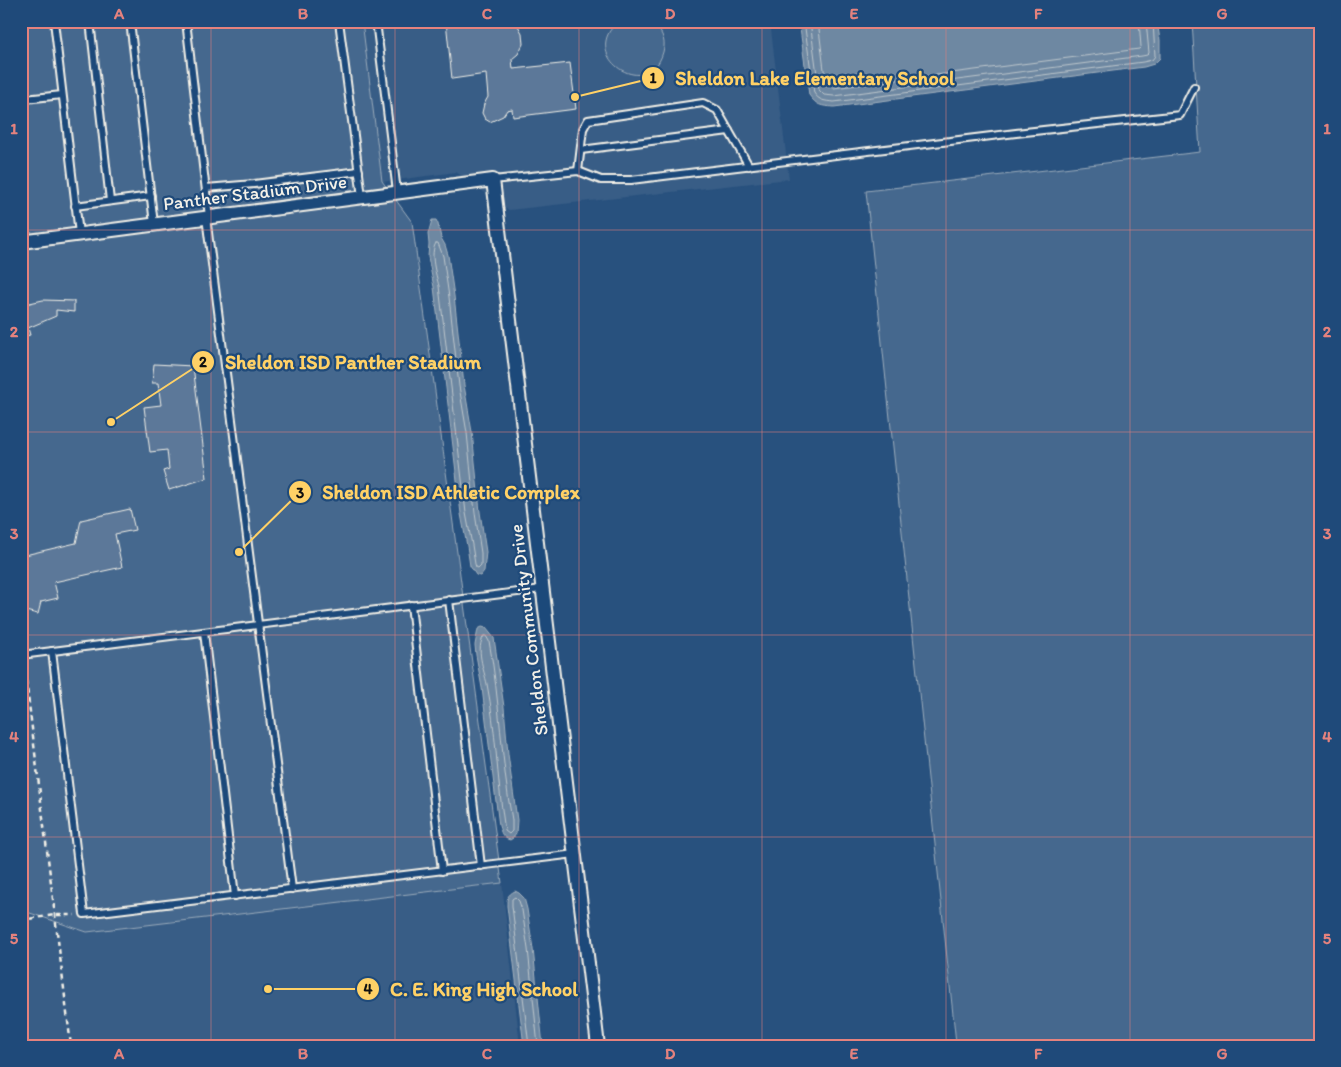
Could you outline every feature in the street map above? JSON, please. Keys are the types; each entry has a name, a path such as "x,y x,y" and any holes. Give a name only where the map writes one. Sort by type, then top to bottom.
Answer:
{"street":[{"name":"Panther Stadium Drive","path":"21,242 493,180"},
{"name":"Sheldon Community Drive","path":"493,180 598,1046"}],"lane":[{"path":"54,21 79,234"},
{"path":"90,21 110,201"},
{"path":"130,21 154,224"},
{"path":"186,21 208,217 292,889"},
{"path":"340,21 362,197"},
{"path":"376,21 397,192"},
{"path":"21,66 25,99 62,95"},
{"path":"493,180 578,171 601,180 631,180 1180,115 1194,87"},
{"path":"578,171 583,129 588,120 703,103 717,110 749,166"},
{"path":"581,150 729,131"},
{"path":"206,188 358,171"},
{"path":"76,206 151,196"},
{"path":"22,655 542,588"},
{"path":"449,600 481,866"},
{"path":"411,605 442,870"},
{"path":"204,632 235,896"},
{"path":"52,651 84,914 575,854"}],"path":[{"path":"22,655 71,1046"},
{"path":"21,920 56,915 84,914"}],"shaded area":[{"path":"21,21 362,21 382,181 412,222 502,883 87,932 21,910"},
{"path":"362,21 770,21 789,179 509,210 456,172 382,182"},
{"path":"619,21 652,21 662,35 664,43 663,52 655,67 644,74 632,74 620,69 610,60 606,48 608,34"},
{"path":"1192,21 1320,21 1320,1046 939,1046 956,1043 866,191 1200,152"},
{"path":"502,883 520,1046 21,1046 21,910 87,932"}],"water":[{"path":"799,21 1157,21 1160,58 1154,64 1144,67 830,107 822,106 809,95"},
{"path":"432,220 436,220 438,224 448,255 454,296 486,552 484,571 480,576 476,575 470,566 461,514 434,287 428,257 428,234"},
{"path":"486,628 494,638 504,707 517,820 516,834 510,840 501,833 499,826 482,688 476,655 475,645 478,629"},
{"path":"515,891 524,898 527,909 543,1046 524,1046 507,906 508,897"}],"building":[{"path":"446,21 516,22 522,33 523,44 518,54 512,59 513,69 570,63 576,109 513,117 512,109 507,110 503,116 490,122 485,119 482,113 488,97 486,74 452,79"},
{"path":"558,21 582,21 579,26 571,28"},
{"path":"43,300 74,301 74,312 56,310 56,316 28,328 30,335 21,337 21,305"},
{"path":"154,364 193,366 207,478 169,490 163,471 169,469 167,450 150,452 144,407 161,405 158,383 152,383"},
{"path":"130,509 135,530 115,534 122,567 54,582 58,598 41,602 38,614 21,610 21,557 23,550 25,555 76,543 81,520"}],"place":[{"name":"Sheldon Lake Elementary School","path":"575,97"},
{"name":"Sheldon ISD Panther Stadium","path":"111,422"},
{"name":"Sheldon ISD Athletic Complex","path":"239,552"},
{"name":"C. E. King High School","path":"268,989"}]}
